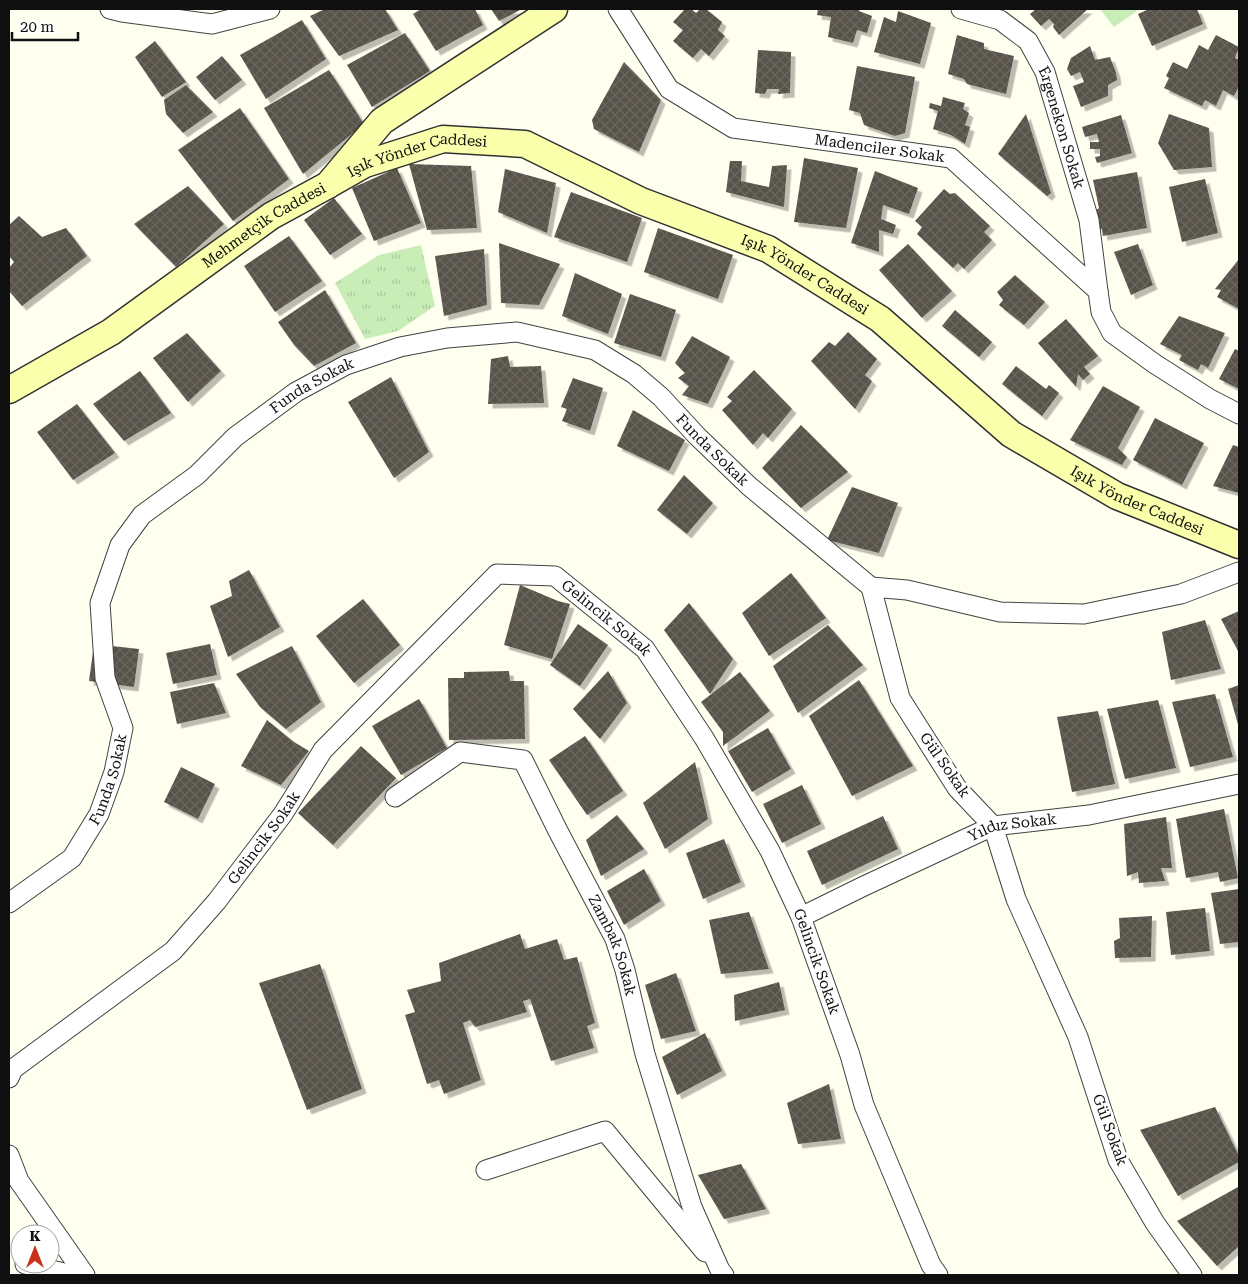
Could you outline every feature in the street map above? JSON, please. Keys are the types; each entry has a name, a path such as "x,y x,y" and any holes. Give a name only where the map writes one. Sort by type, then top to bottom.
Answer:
{"street":[{"path":"110,9 212,24 270,9"},
{"name":"Mehmetçik Caddesi","path":"9,390 111,332 271,216 328,185 382,121 554,9"},
{"name":"Madenciler Sokak","path":"618,9 668,89 733,128 951,158 1098,291"},
{"name":"Ergenekon Sokak","path":"961,9 1000,20 1028,40 1045,72 1088,220 1098,291"},
{"name":"Işık Yönder Caddesi","path":"328,185 365,164 443,139 525,144 641,201 768,249 880,319 1011,434 1117,496 1239,545"},
{"path":"1098,291 1102,312 1112,333 1154,364 1210,399 1239,414"},
{"name":"Funda Sokak","path":"9,903 72,858 99,814 114,772 122,728 105,678 100,603 120,545 142,515 197,475 235,437 296,392 346,365 400,347 447,338 517,332 595,350 634,374 661,397 697,436 749,486 871,587"},
{"path":"871,587 907,590 1000,612 1084,614 1181,594 1239,572"},
{"name":"Gelincik Sokak","path":"9,1078 13,1069 173,951 217,901 282,814 323,750 497,574 555,576 645,649 704,738 770,851 801,917 850,1054 864,1105 931,1265 938,1275"},
{"name":"Gül Sokak","path":"871,587 900,698 957,788 993,826 1016,899 1078,1037 1118,1160 1155,1223 1192,1275"},
{"name":"Zambak Sokak","path":"395,798 460,752 523,760 558,831 616,939 645,1054 692,1207 722,1273"},
{"name":"Yıldız Sokak","path":"801,917 993,826 1089,815 1239,784"},
{"path":"486,1170 605,1131 722,1273"},
{"path":"9,1155 19,1181 85,1275"},
{"path":"60,1272 73,1275"}],"green space":[{"path":"1100,9 1140,9 1114,27"},
{"path":"421,245 435,306 398,331 365,339 335,283 379,255"}],"building":[{"path":"325,9 385,9 398,30 339,56 310,16"},
{"path":"421,9 475,9 483,25 436,51 413,14"},
{"path":"491,9 522,9 499,21"},
{"path":"685,9 691,9 696,13 700,9 706,9 722,22 718,30 725,36 709,56 701,49 693,58 673,41 683,30 673,22"},
{"path":"818,9 860,9 859,11 872,16 867,33 857,30 853,43 828,37 831,17 817,15"},
{"path":"1036,9 1088,9 1059,35 1053,27 1054,24 1049,19 1041,26 1030,14"},
{"path":"1149,9 1197,9 1203,24 1152,46 1138,14"},
{"path":"898,11 931,23 920,64 874,52 884,17 896,22"},
{"path":"302,20 326,59 266,99 240,55"},
{"path":"405,33 430,71 372,107 347,65"},
{"path":"957,35 984,43 984,49 1014,56 1006,94 967,84 964,79 948,74"},
{"path":"1216,35 1239,47 1235,58 1239,60 1239,86 1234,96 1223,90 1216,106 1205,100 1202,106 1164,88 1169,78 1166,76 1173,62 1187,69 1199,45 1208,50"},
{"path":"155,41 186,82 162,97 135,57"},
{"path":"1090,46 1095,60 1110,57 1117,80 1108,85 1108,96 1081,107 1073,86 1084,82 1080,72 1071,76 1067,69 1071,58"},
{"path":"758,50 791,52 790,93 778,94 779,89 767,89 765,94 755,93"},
{"path":"222,56 242,80 215,100 196,77"},
{"path":"624,62 661,100 639,152 594,129 592,120"},
{"path":"857,66 915,77 905,133 895,136 864,125 860,113 849,110"},
{"path":"329,70 364,124 303,174 264,108"},
{"path":"186,85 213,112 183,133 166,114 164,100"},
{"path":"943,97 965,103 963,109 969,113 965,125 970,127 965,144 951,135 933,129 938,111 929,108 930,103 941,106"},
{"path":"240,108 289,179 233,221 178,150"},
{"path":"1026,114 1051,193 1047,196 998,154"},
{"path":"1169,114 1209,128 1212,167 1174,170 1158,143"},
{"path":"1121,115 1132,153 1097,163 1095,157 1100,156 1100,149 1090,149 1090,142 1099,142 1097,134 1085,137 1082,127"},
{"path":"804,158 858,168 846,228 794,222"},
{"path":"730,161 742,161 741,181 769,187 772,166 787,165 784,207 726,192"},
{"path":"409,164 471,166 477,228 427,230"},
{"path":"397,168 421,223 374,241 352,188"},
{"path":"505,169 556,183 547,233 498,212"},
{"path":"875,171 918,188 909,214 883,205 881,219 896,225 893,234 879,230 879,252 851,243"},
{"path":"1137,172 1147,228 1103,236 1102,229 1098,230 1095,211 1099,208 1093,180"},
{"path":"1205,179 1218,233 1182,242 1169,187"},
{"path":"188,186 224,224 176,267 134,224"},
{"path":"944,189 950,194 955,193 990,226 984,232 992,240 964,269 958,263 953,268 917,234 922,227 915,221"},
{"path":"571,192 642,218 627,262 554,237"},
{"path":"334,198 362,234 330,255 304,220"},
{"path":"19,216 42,237 66,228 87,256 22,306 9,291 9,268 14,262 9,256 9,225"},
{"path":"658,228 733,255 718,299 644,272"},
{"path":"289,236 322,281 275,312 244,266"},
{"path":"499,243 560,264 539,305 501,303"},
{"path":"908,244 952,291 922,318 879,270"},
{"path":"1138,244 1153,285 1131,295 1114,252"},
{"path":"484,249 487,305 444,316 435,256"},
{"path":"1239,259 1239,309 1217,297 1221,290 1215,289"},
{"path":"575,273 622,294 608,334 562,316"},
{"path":"1015,275 1045,302 1024,325 999,305 1003,300 997,292"},
{"path":"325,290 356,343 314,366 294,345 278,322"},
{"path":"630,294 676,310 661,357 614,343"},
{"path":"955,310 992,342 979,357 942,326"},
{"path":"1179,316 1225,333 1208,368 1201,364 1198,370 1179,360 1182,355 1160,344"},
{"path":"1066,319 1098,356 1084,367 1090,374 1083,380 1078,374 1076,387 1038,343"},
{"path":"848,332 877,359 865,375 872,381 855,409 811,361 829,342 835,346"},
{"path":"187,333 221,371 188,402 153,358"},
{"path":"692,336 730,357 708,404 682,395 689,386 678,378 685,373 675,363"},
{"path":"1235,349 1239,351 1239,389 1219,379"},
{"path":"508,356 510,367 541,366 544,403 488,404 491,359"},
{"path":"1016,366 1046,389 1049,385 1059,393 1042,416 1002,384"},
{"path":"754,370 792,409 768,438 763,433 753,445 722,410 732,401 727,397"},
{"path":"140,371 171,413 124,441 93,404"},
{"path":"391,377 429,452 394,478 348,402"},
{"path":"573,378 603,388 590,431 562,421 567,409 561,407"},
{"path":"1103,386 1140,407 1118,448 1127,457 1122,465 1070,440"},
{"path":"77,404 115,453 73,480 37,432"},
{"path":"633,410 685,440 669,471 617,446"},
{"path":"1155,418 1204,443 1182,485 1133,460"},
{"path":"801,425 848,472 801,508 762,468"},
{"path":"1233,445 1239,447 1239,493 1213,486"},
{"path":"684,475 713,503 687,534 657,510"},
{"path":"852,487 898,503 879,553 827,540"},
{"path":"249,570 280,627 228,657 210,606 232,596 229,581"},
{"path":"791,573 826,618 769,656 742,613"},
{"path":"520,585 570,604 552,659 504,645"},
{"path":"363,599 400,645 354,683 316,636"},
{"path":"689,603 733,659 710,694 664,630"},
{"path":"1239,611 1239,653 1221,619"},
{"path":"1205,620 1221,669 1171,680 1162,632"},
{"path":"578,624 608,645 580,686 550,665"},
{"path":"828,625 863,665 798,713 773,666"},
{"path":"94,644 139,649 134,687 89,681"},
{"path":"210,644 217,675 173,684 166,653"},
{"path":"292,646 321,702 286,729 260,707 236,674"},
{"path":"509,671 510,681 524,681 525,739 449,740 448,678 464,678 464,672"},
{"path":"608,671 627,703 600,739 573,709"},
{"path":"740,672 770,711 723,746 723,732 701,702"},
{"path":"859,680 913,766 852,796 809,716"},
{"path":"214,683 226,713 177,724 170,692"},
{"path":"1239,685 1239,728 1228,689"},
{"path":"1215,694 1233,757 1190,767 1172,702"},
{"path":"419,699 447,748 401,775 372,726"},
{"path":"1158,700 1176,768 1125,779 1107,709"},
{"path":"1098,711 1115,784 1072,792 1057,717"},
{"path":"267,720 294,742 309,751 281,785 241,766"},
{"path":"768,728 791,769 752,792 728,751"},
{"path":"585,736 623,791 587,815 549,760"},
{"path":"361,746 396,778 333,845 298,813"},
{"path":"695,762 708,819 665,849 643,803"},
{"path":"181,767 215,784 198,819 164,802"},
{"path":"802,785 821,824 782,843 763,804"},
{"path":"1224,809 1238,878 1220,882 1218,872 1186,878 1176,819"},
{"path":"617,815 644,849 601,876 586,840"},
{"path":"883,816 898,849 822,885 807,851"},
{"path":"1166,817 1172,868 1161,868 1165,881 1139,883 1138,872 1127,876 1124,824"},
{"path":"724,839 741,882 703,899 686,853"},
{"path":"644,869 661,901 624,925 607,891"},
{"path":"1239,889 1239,942 1220,944 1211,893"},
{"path":"1205,908 1210,951 1171,955 1166,912"},
{"path":"749,912 769,969 721,974 709,920"},
{"path":"1152,916 1151,957 1115,958 1114,941 1120,938 1119,918"},
{"path":"520,934 525,949 557,939 564,960 577,957 595,1023 587,1026 594,1048 551,1061 530,999 523,1001 527,1012 475,1027 470,1020 463,1023 481,1080 444,1094 439,1080 427,1084 405,1015 415,1012 407,990 441,981 439,963"},
{"path":"320,964 362,1089 307,1110 259,983"},
{"path":"676,973 696,1031 661,1039 645,985"},
{"path":"779,982 785,1010 735,1021 734,995"},
{"path":"705,1033 722,1071 677,1095 662,1057"},
{"path":"829,1084 841,1139 798,1144 787,1103"},
{"path":"1215,1107 1239,1156 1239,1162 1178,1196 1140,1130"},
{"path":"741,1164 766,1209 724,1219 698,1175"},
{"path":"1238,1187 1239,1246 1217,1266 1177,1221"}]}
